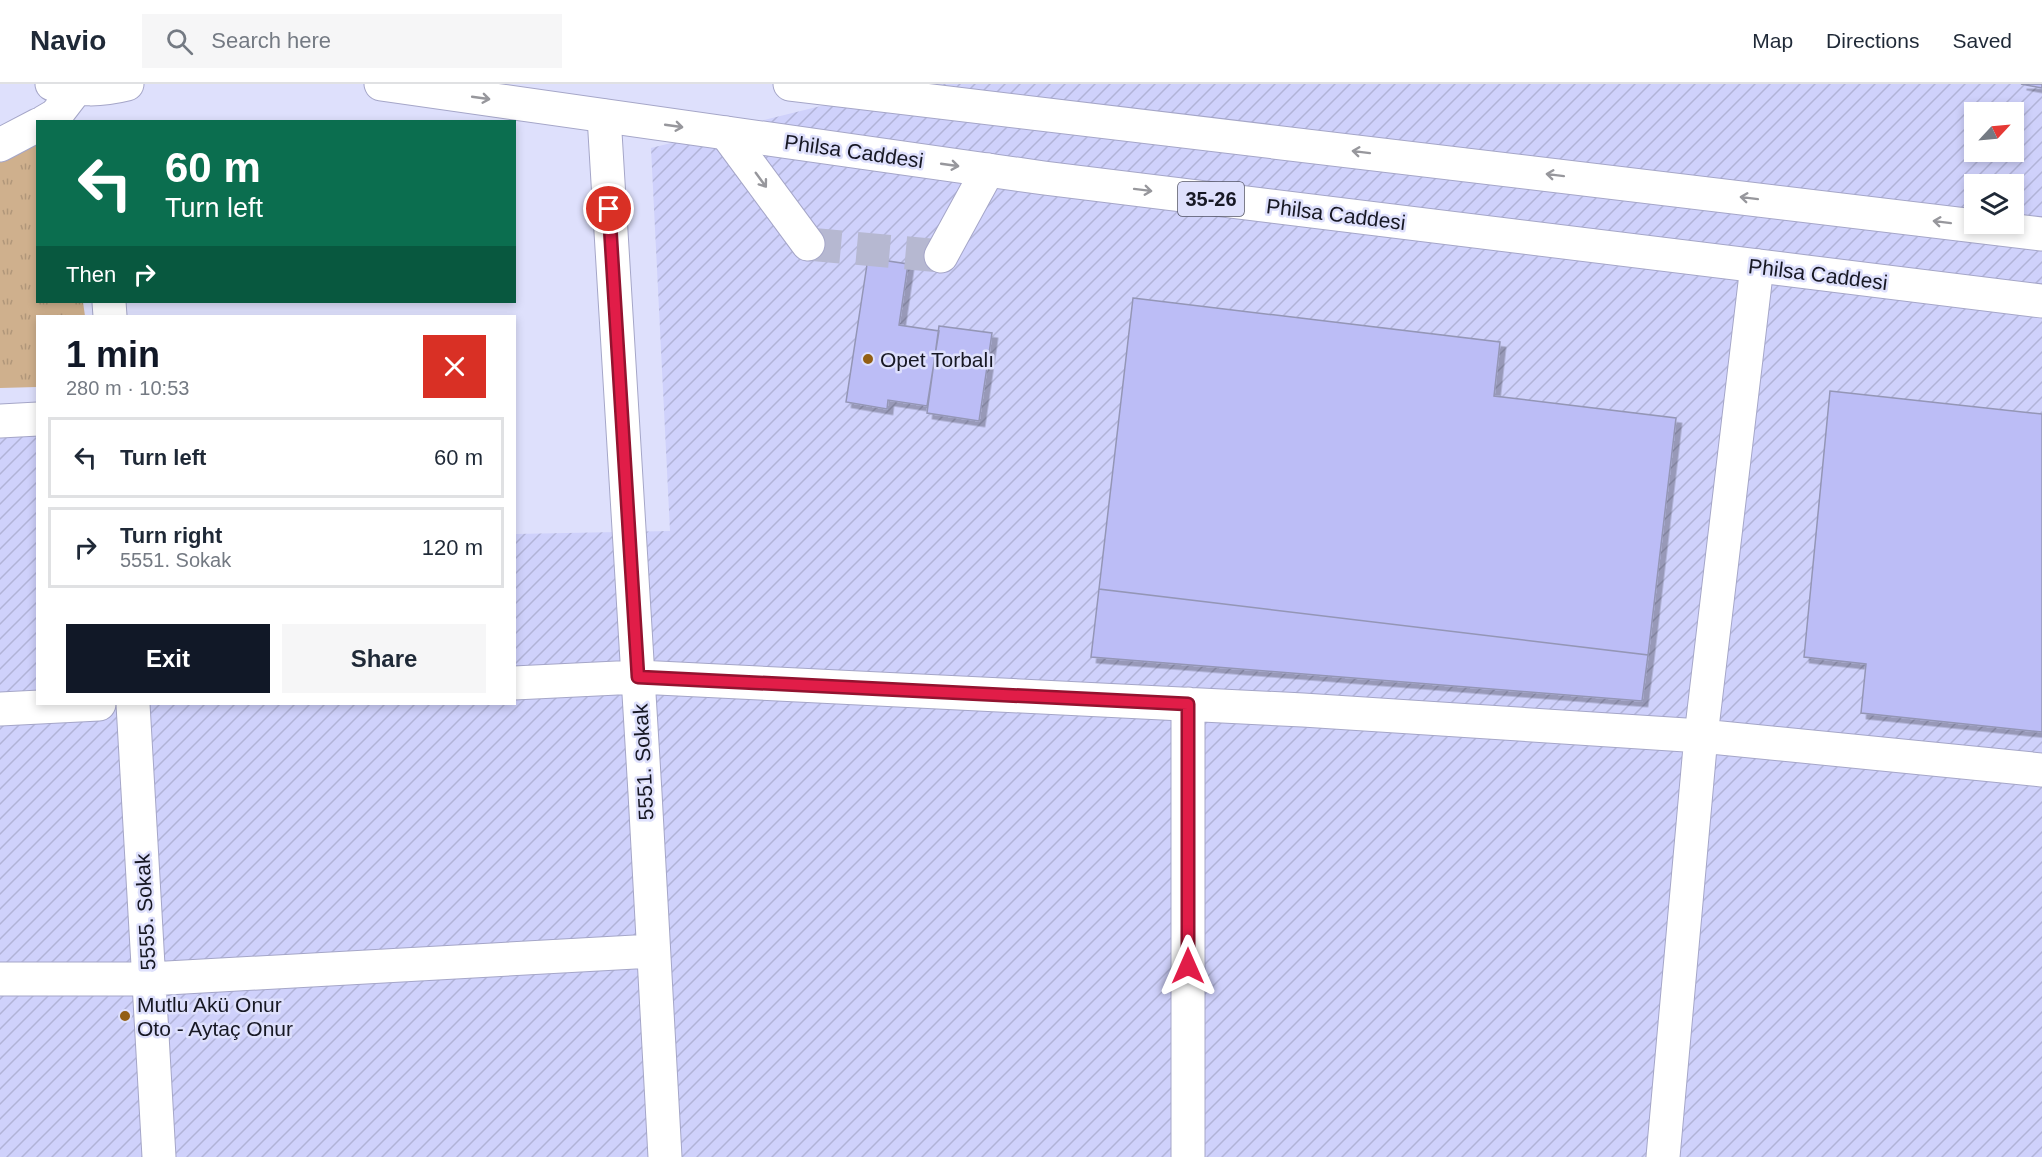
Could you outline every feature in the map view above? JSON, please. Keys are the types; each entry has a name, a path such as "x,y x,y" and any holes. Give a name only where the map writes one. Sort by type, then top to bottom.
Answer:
{"main road":[{"path":"47,120 56,115 64,87 106,90 127,84"},
{"name":"Philsa Caddesi","path":"381,84 988,170 2042,301"},
{"path":"790,84 2042,234"},
{"name":"5551. Sokak","path":"604,116 665,1157"},
{"path":"0,145 36,126"},
{"path":"726,133 808,244"},
{"path":"940,256 988,170"},
{"path":"1663,1157 1701,736 1757,266"},
{"path":"0,422 36,419"},
{"path":"516,683 638,677 1188,704 1701,736 2042,770"},
{"path":"1188,704 1188,1157"},
{"path":"0,709 79,705"},
{"name":"5555. Sokak","path":"133,705 159,1157"},
{"path":"0,980 149,979 654,951"}],"shaded area":[{"path":"910,84 2042,84 2042,1157 0,1157 0,407 36,405 36,705 516,705 516,534 670,531 651,148"}],"green space":[{"path":"36,127 36,303 83,303 85,315 36,315 36,387 0,388 0,138"}],"building":[{"path":"2021,84 2042,84 2042,88"},
{"path":"868,258 908,264 899,325 939,331 927,406 888,400 887,409 846,402"},
{"path":"1133,298 1500,342 1494,396 1676,418 1648,655 1099,589"},
{"path":"939,326 992,333 979,421 927,413"},
{"path":"1830,391 2042,414 2042,732 1861,713 1866,664 1804,657"},
{"path":"1099,589 1648,655 1642,701 1091,657"}],"tunnel":[{"path":"808,244 941,256"}],"place":[{"name":"Opet Torbalı","path":"868,359"},
{"name":"Mutlu Akü Onur Oto - Aytaç Onur","path":"125,1016"}],"route":[{"path":"609,209 638,677 1188,704 1188,966"}]}
